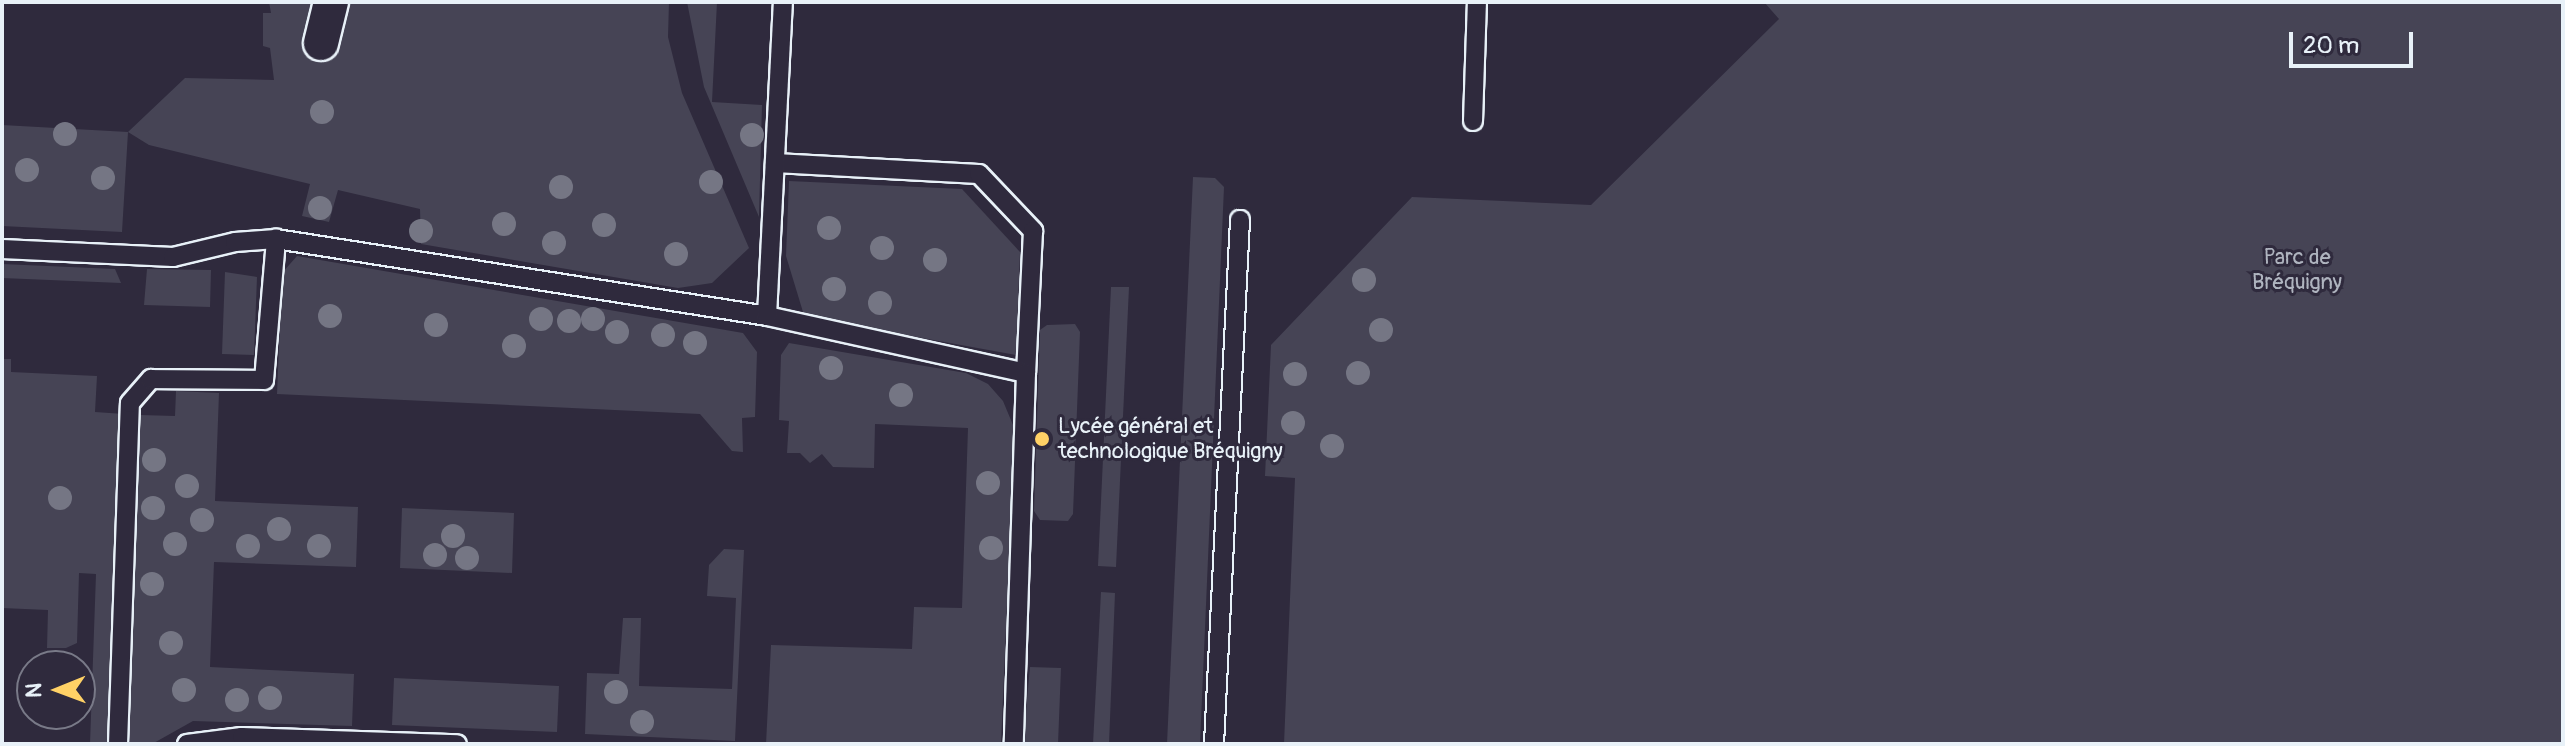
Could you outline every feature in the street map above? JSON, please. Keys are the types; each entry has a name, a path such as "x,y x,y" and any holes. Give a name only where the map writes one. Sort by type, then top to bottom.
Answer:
{"street":[{"path":"321,43 331,2"}],"lane":[{"path":"767,316 783,2"},
{"path":"1473,121 1477,2"},
{"path":"775,163 979,174 1033,231 1014,744"},
{"path":"1214,744 1240,220"},
{"path":"2,249 173,257 235,242 276,239 767,316 1026,373"},
{"path":"118,744 130,403 151,379 264,380 276,239"},
{"path":"187,744 242,737 457,744"}],"green space":[{"path":"269,2 669,2 668,37 682,93 749,248 712,283 678,288 421,244 420,209 338,190 329,222 302,216 310,184 149,145 128,132 185,78 274,80 270,48 263,46 263,13 271,13"},
{"path":"687,2 717,2 712,102 762,105 759,217 704,87"},
{"name":"Parc de Bréquigny","path":"1764,2 2563,2 2563,744 1284,744 1295,478 1265,476 1271,345 1412,197 1591,205 1779,19"},
{"path":"2,125 128,132 122,232 2,226"},
{"path":"1193,177 1215,178 1224,187 1200,744 1167,744"},
{"path":"789,181 962,189 1020,252 1016,355 812,318 803,312 786,256"},
{"path":"297,256 743,333 757,352 755,417 742,418 743,452 732,451 700,414 277,394 282,273"},
{"path":"2,264 115,269 121,283 2,278"},
{"path":"147,269 211,270 210,307 144,305"},
{"path":"225,272 257,277 254,355 222,354"},
{"path":"1111,287 1129,287 1116,567 1098,566"},
{"path":"1075,324 1080,332 1073,514 1068,521 1040,520 1034,511 1040,330 1047,325"},
{"path":"789,343 966,373 988,384 1003,401 1013,425 1014,443 1001,744 766,744 771,645 912,649 914,607 962,608 968,428 875,424 874,468 833,467 822,454 810,463 800,453 787,453 789,421 779,420 781,355"},
{"path":"2,359 11,359 11,372 97,376 95,412 124,414 110,744 90,744 90,730 96,730 96,650 93,650 96,574 79,573 77,643 66,648 47,648 48,610 2,608"},
{"path":"176,391 219,393 215,501 358,507 356,567 214,562 210,667 354,674 352,726 193,721 152,744 128,744 140,415 175,416"},
{"path":"402,508 514,513 512,573 400,568"},
{"path":"724,549 744,550 735,741 585,734 587,673 619,674 623,618 641,618 639,686 732,689 736,598 707,596 709,565"},
{"path":"1101,592 1115,593 1109,744 1093,744"},
{"path":"1030,667 1061,668 1058,744 1023,744"},
{"path":"394,678 559,686 557,732 392,725"}],"place":[{"name":"Lycée général et technologique Bréquigny","path":"1042,439"}]}
